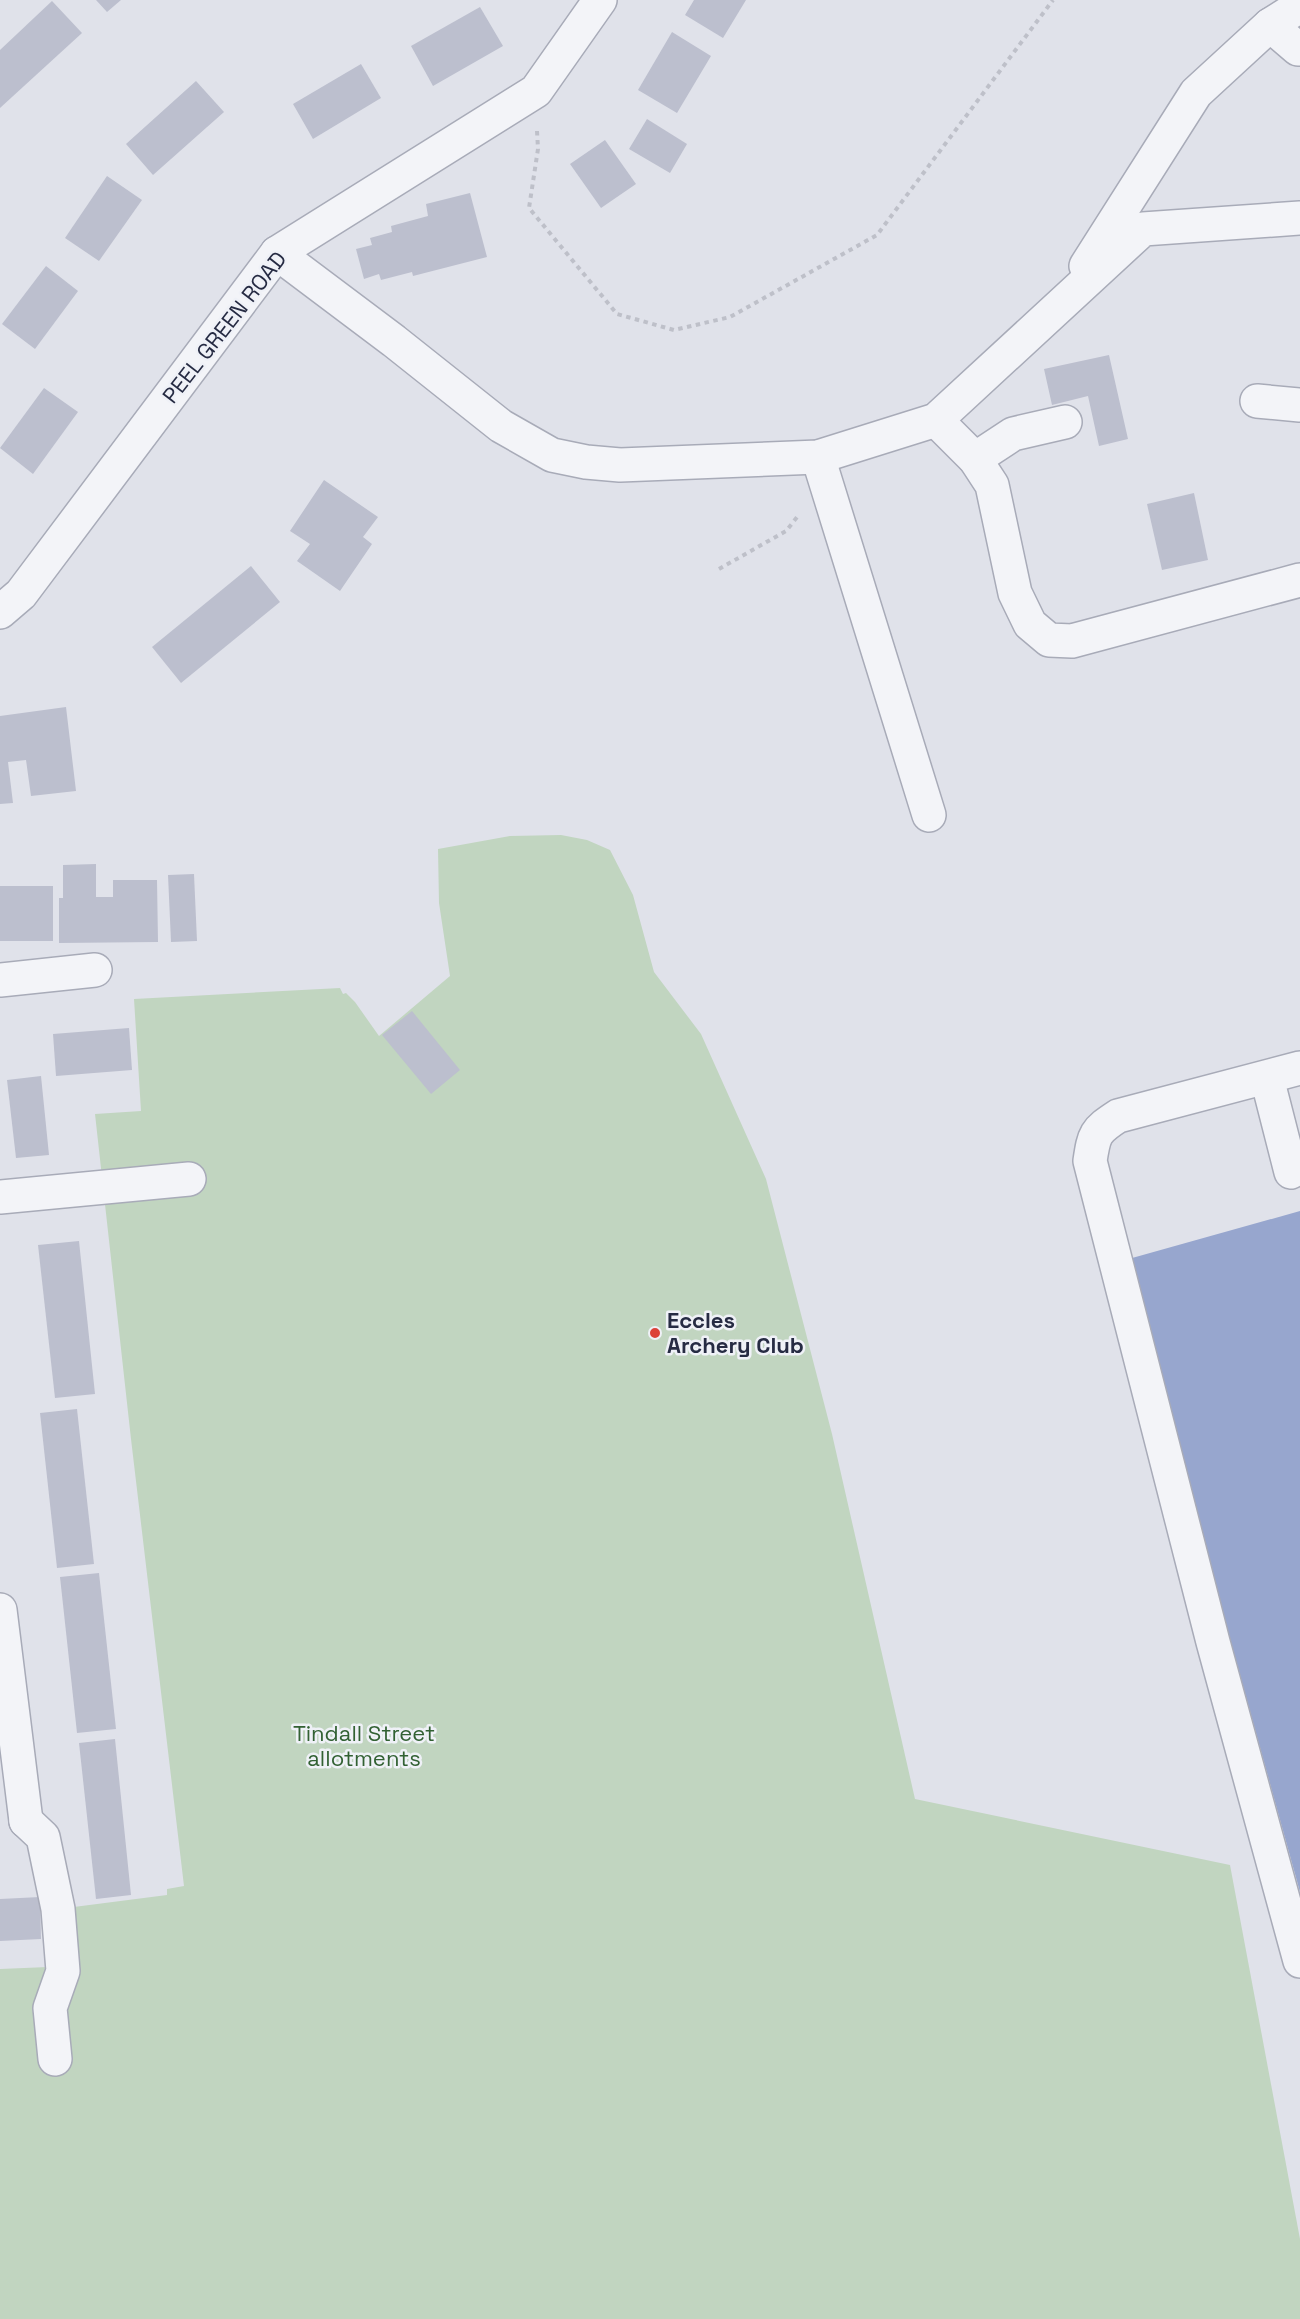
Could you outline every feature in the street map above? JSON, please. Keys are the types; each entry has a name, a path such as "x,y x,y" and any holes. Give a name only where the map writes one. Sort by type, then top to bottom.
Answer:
{"street":[{"name":"PEEL GREEN ROAD","path":"0,612 21,594 277,253 536,92 600,0"},
{"path":"1062,303 1196,93 1270,25 1300,6"},
{"path":"1270,25 1298,49"},
{"path":"277,253 394,341 501,426 552,455 586,462 620,465 822,470 936,420 1143,229 1300,218"},
{"path":"1257,401 1300,405"},
{"path":"936,420 975,459 992,485 1015,593 1030,624 1049,640 1072,641 1300,580"},
{"path":"975,459 1013,434 1065,422"},
{"path":"822,470 929,815"},
{"path":"0,980 95,970"},
{"path":"1300,1068 1118,1116 1100,1127 1094,1141 1090,1161 1213,1642 1300,1961"},
{"path":"1267,1078 1291,1172"},
{"path":"0,1197 189,1179"},
{"path":"0,1610 13,1824 43,1837 58,1909 63,1971 50,2008 55,2059"}],"path":[{"path":"536,92 538,149 529,208 617,314 674,330 730,317 877,235 1053,0"},
{"path":"719,569 786,531 822,470"}],"green space":[{"name":"Tindall Street allotments","path":"561,835 587,840 610,850 633,895 654,972 701,1034 766,1179 832,1434 915,1799 1230,1865 1300,2239 1300,2319 0,2319 0,1969 48,1967 66,1908 167,1895 167,1889 184,1886 95,1114 141,1111 134,999 340,988 343,994 346,993 355,1002 379,1036 450,976 439,903 438,849 510,836"}],"water":[{"path":"1300,1211 1300,1892 1125,1260"}],"building":[{"path":"96,0 121,0 107,12"},
{"path":"694,0 746,0 723,38 685,15"},
{"path":"52,1 82,33 0,108 0,50"},
{"path":"480,7 503,46 433,86 411,46"},
{"path":"672,32 711,56 677,113 638,90"},
{"path":"361,64 381,98 313,139 293,104"},
{"path":"196,81 224,112 153,175 126,144"},
{"path":"647,119 687,144 670,173 629,149"},
{"path":"605,140 636,184 601,208 570,164"},
{"path":"107,176 142,200 99,261 65,238"},
{"path":"470,193 487,257 413,276 412,272 381,280 379,274 364,279 356,249 372,245 370,238 392,232 391,226 428,216 426,204"},
{"path":"46,266 78,291 35,349 2,324"},
{"path":"1109,355 1128,439 1099,446 1088,396 1052,405 1044,369"},
{"path":"44,388 78,412 33,474 0,448"},
{"path":"324,480 378,517 363,537 372,544 340,591 297,561 310,544 290,531"},
{"path":"1194,493 1208,560 1162,570 1147,504"},
{"path":"251,566 280,602 181,683 152,647"},
{"path":"66,707 76,791 31,796 26,760 8,762 13,803 0,804 0,716"},
{"path":"96,864 96,897 113,897 113,880 157,880 158,942 59,943 59,898 63,898 63,865"},
{"path":"194,874 197,941 171,942 168,875"},
{"path":"0,886 53,886 53,941 0,941"},
{"path":"412,1011 460,1070 431,1094 382,1035"},
{"path":"129,1028 132,1070 56,1076 53,1034"},
{"path":"41,1076 49,1155 16,1158 7,1080"},
{"path":"79,1241 95,1394 55,1398 38,1245"},
{"path":"77,1409 94,1564 57,1568 40,1413"},
{"path":"99,1573 116,1729 77,1733 60,1577"},
{"path":"115,1739 131,1895 96,1899 79,1743"},
{"path":"40,1897 41,1939 0,1941 0,1899"}],"place":[{"name":"Eccles Archery Club","path":"655,1333"}]}
